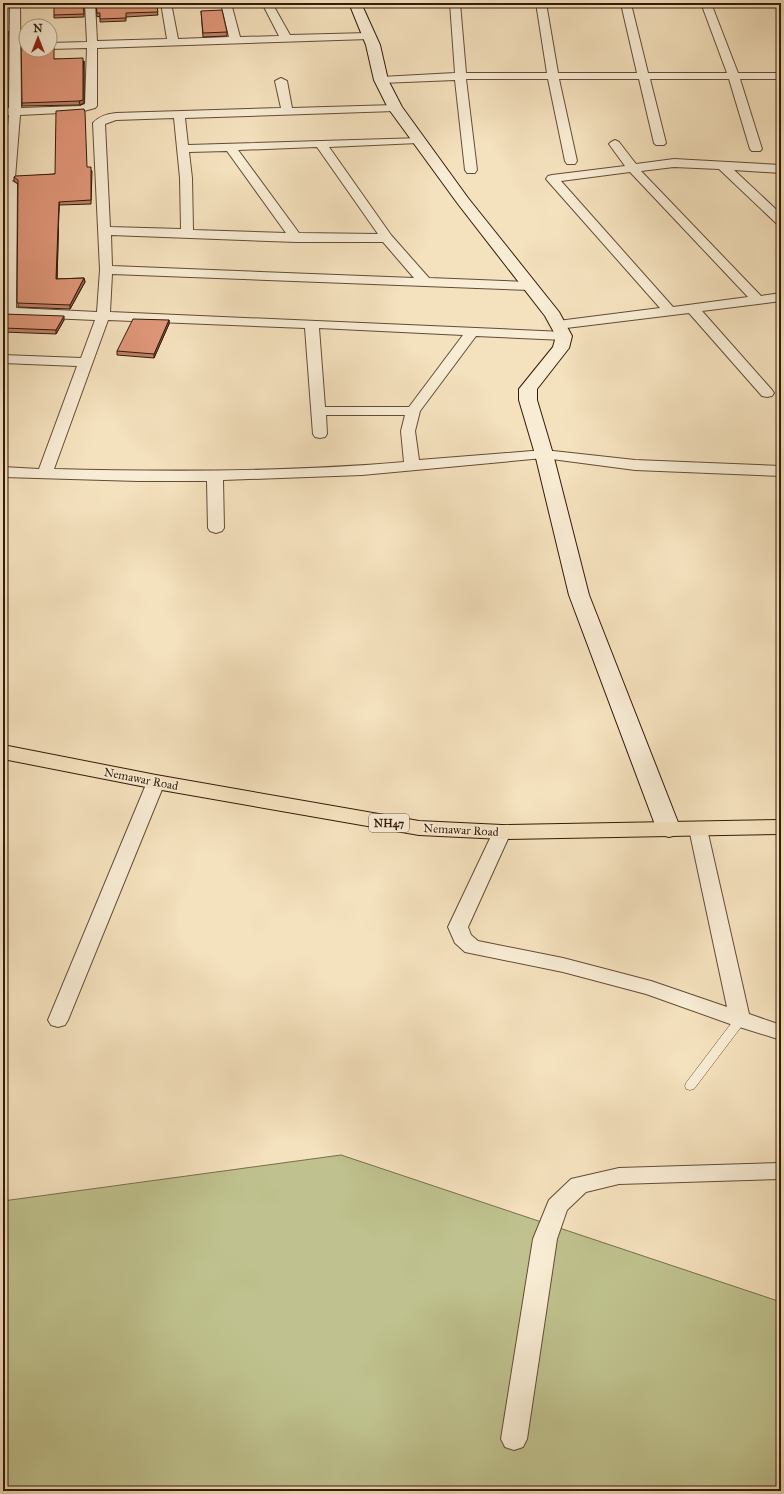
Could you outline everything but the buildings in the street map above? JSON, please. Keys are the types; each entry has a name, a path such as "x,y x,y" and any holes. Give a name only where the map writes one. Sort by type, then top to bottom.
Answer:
{"highway":[{"name":"Nemawar Road","path":"3,752 156,782 419,828 502,832 781,827"}],"street":[{"path":"15,3 18,25"},
{"path":"3,112 80,109 91,106 92,44 90,3"},
{"path":"166,3 173,41"},
{"path":"226,3 235,40"},
{"path":"267,3 286,38"},
{"path":"355,3 373,45 383,83 395,108 462,201 530,286 552,315 561,330 561,348 528,389 528,400 544,454 579,595 668,830"},
{"path":"455,3 461,79 471,170"},
{"path":"542,3 553,79 571,161"},
{"path":"706,3 735,79 756,149"},
{"path":"627,8 660,143"},
{"path":"58,46 369,36"},
{"path":"3,48 18,47"},
{"path":"20,58 14,112 10,181 6,312 473,331 561,330 670,311 780,298"},
{"path":"383,83 461,79 735,79 781,76"},
{"path":"735,79 781,82"},
{"path":"281,81 287,111"},
{"path":"45,472 84,362 103,316 106,270 99,123 102,120 111,117 395,108"},
{"path":"179,114 186,178 187,232"},
{"path":"183,149 418,140"},
{"path":"321,144 387,238 425,282"},
{"path":"615,144 632,168 758,300"},
{"path":"230,147 296,238"},
{"path":"670,311 552,179 674,163 781,169"},
{"path":"722,165 781,221"},
{"path":"103,231 187,232 296,238 387,238"},
{"path":"106,270 530,286"},
{"path":"692,308 767,393"},
{"path":"312,324 320,434"},
{"path":"412,464 408,431 413,411 473,331"},
{"path":"3,359 84,362"},
{"path":"318,412 413,411"},
{"path":"3,472 45,472 138,476 215,476 362,470 412,464 544,454 635,465 781,471"},
{"path":"215,476 216,528"},
{"path":"58,1020 156,782"},
{"path":"698,829 740,1020"},
{"path":"502,832 458,927 462,938 472,947 563,965 651,988 781,1033"},
{"path":"514,1439 545,1239 557,1206 579,1185 618,1176 781,1171"}],"lane":[{"path":"690,1086 740,1020"}],"green space":[{"path":"341,1155 781,1302 781,1491 3,1491 3,1201"}]}
